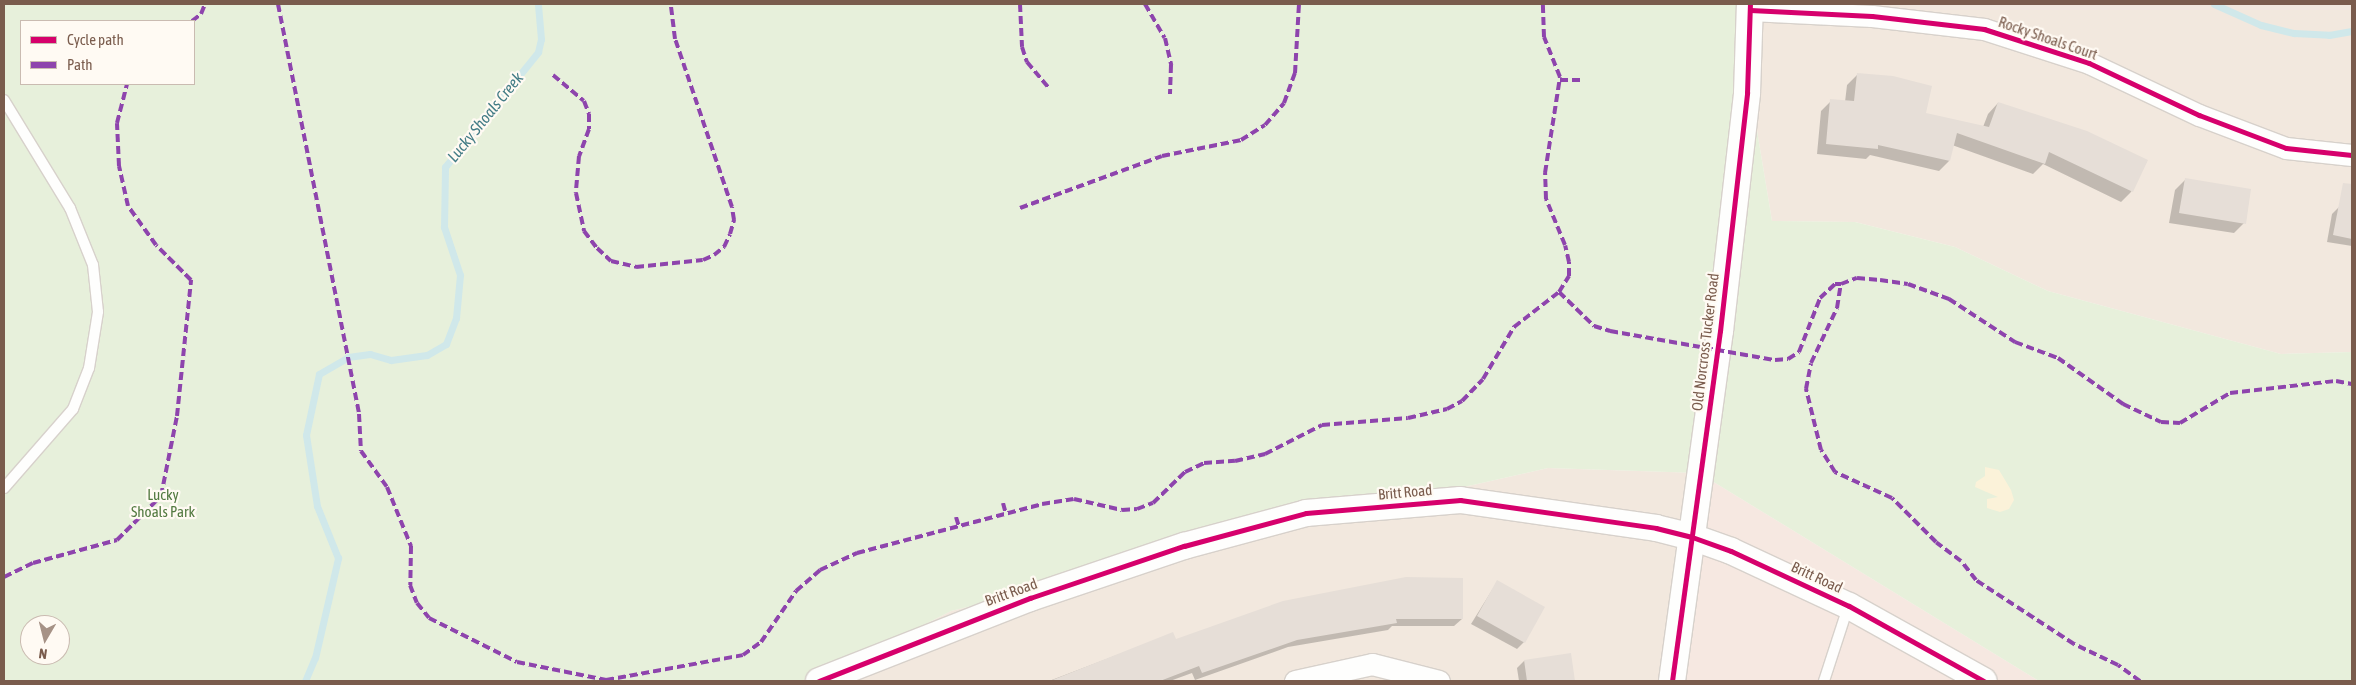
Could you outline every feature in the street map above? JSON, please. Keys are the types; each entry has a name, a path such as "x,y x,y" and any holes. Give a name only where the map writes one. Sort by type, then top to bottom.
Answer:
{"street":[{"name":"Rocky Shoals Court","path":"1750,7 1872,16 1984,29 2089,63 2199,115 2286,148 2352,155"},
{"name":"Old Norcross Tucker Road","path":"1672,681 1720,331 1747,92 1750,7"},
{"name":"Britt Road","path":"819,681 1039,594 1184,546 1306,513 1460,500 1656,528 1692,537 1731,551 1849,606 1984,681"},
{"path":"1295,681 1372,664 1440,681"}],"lane":[{"path":"4,100 70,208 93,265 98,312 89,368 73,408 4,488"},
{"path":"1824,681 1849,606"}],"shaded area":[{"path":"1736,4 2352,4 2352,352 2281,354 2048,291 1955,247 1855,222 1772,221"},
{"path":"1548,468 1699,473 1671,681 814,681 951,611 1344,514"},
{"path":"1699,473 2039,681 1671,681"}],"green space":[{"name":"Lucky Shoals Park","path":"4,4 1736,4 1772,221 1855,222 1955,247 2048,291 2281,354 2352,352 2352,681 2039,681 1699,473 1548,468 1344,514 951,611 814,681 4,681"}],"sand":[{"path":"1985,467 1999,470 2011,490 2014,500 2009,509 2000,512 1987,508 1987,499 1998,497 1975,487 1976,482 1985,476"}],"building":[{"path":"1857,73 1893,76 1932,86 1926,113 1989,127 1998,102 2087,131 2148,160 2133,192 2049,152 2045,164 1957,133 1950,161 1878,145 1878,149 1826,144 1830,99 1854,101"},
{"path":"2185,178 2251,189 2246,224 2179,213"},
{"path":"2343,183 2352,184 2352,239 2333,235"},
{"path":"1406,577 1463,578 1463,619 1396,619 1397,623 1297,640 1202,673 1199,666 1160,681 1050,681 1173,632 1176,639 1283,601"},
{"path":"1497,580 1545,607 1525,643 1477,616"},
{"path":"1571,653 1575,681 1527,681 1524,660"}],"waterway":[{"name":"Lucky Shoals Creek","path":"305,681 315,658 338,558 317,506 306,435 319,374 348,357 370,354 391,360 427,355 446,344 456,318 460,275 444,227 445,167 538,52 541,39 538,4"},
{"name":"Lucky Shoals Creek","path":"2214,4 2261,25 2294,33 2329,35 2352,31"}],"marked path":[{"path":"193,20 201,14 205,4"},
{"path":"278,4 359,414 361,451 387,487 411,546 410,585 417,603 429,618 517,662 606,680 743,655 761,642 796,591 820,570 857,553 1042,504 1074,499 1122,510 1137,509 1153,503 1185,472 1204,463 1235,461 1265,454 1322,425 1408,418 1447,409 1462,401 1483,379 1514,327 1559,292 1569,276 1569,262 1565,245 1546,199 1545,173 1560,77 1544,37 1543,4"},
{"path":"553,75 584,101 589,114 589,129 579,156 576,193 584,231 597,248 611,261 636,267 703,260 714,255 724,247 730,234 734,220 732,207 675,39 671,4"},
{"path":"1020,4 1022,47 1027,62 1050,89"},
{"path":"1145,4 1165,38 1171,65 1170,94"},
{"path":"1020,208 1162,156 1241,140 1265,125 1284,103 1295,73 1299,4"},
{"path":"1560,80 1580,80"},
{"path":"4,577 33,563 117,540 161,496 177,416 191,280 156,245 128,206 119,166 117,123 127,85"},
{"path":"2140,681 2118,665 2074,644 1976,580 1961,561 1936,542 1892,498 1835,472 1821,450 1806,389 1811,363 1837,308 1841,284 1857,278 1880,280 1908,284 1949,299 2015,342 2058,358 2123,404 2161,422 2180,423 2230,393 2336,381 2352,384"},
{"path":"1559,292 1594,326 1610,331 1775,360 1788,359 1799,352 1820,298 1835,284 1841,284"},
{"path":"1003,503 1006,514"},
{"path":"956,517 959,527"}],"cycle path":[{"path":"1672,681 1720,331 1747,93 1750,4"},
{"path":"1750,10 1872,16 1984,29 2089,63 2199,115 2286,148 2352,155"},
{"path":"819,681 1030,598 1184,546 1306,513 1460,500 1656,528 1692,537 1731,551 1849,606 1984,681"}]}
